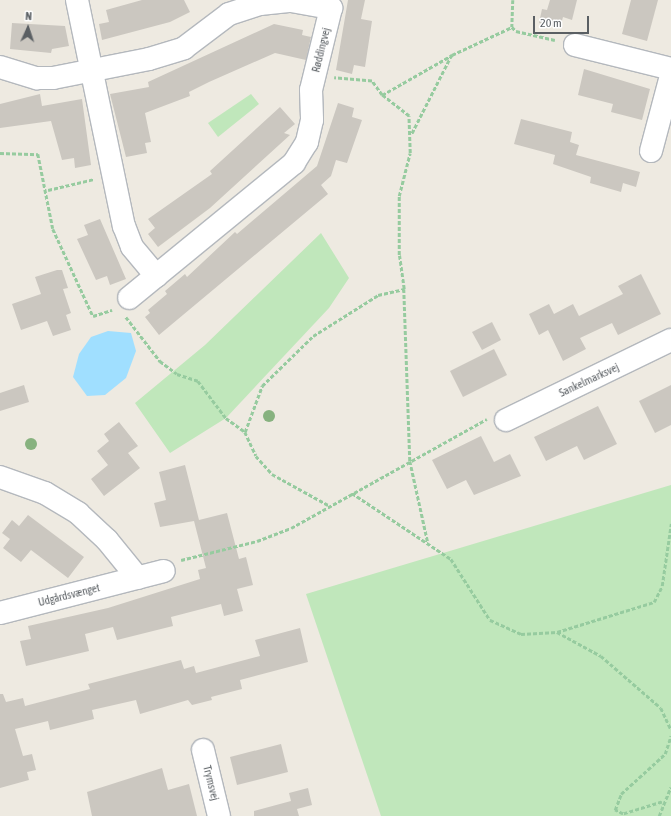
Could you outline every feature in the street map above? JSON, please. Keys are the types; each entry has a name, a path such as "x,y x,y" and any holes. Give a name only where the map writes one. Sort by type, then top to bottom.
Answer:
{"street":[{"path":"77,0 114,175 132,247 156,276"},
{"name":"Røddingvej","path":"0,66 37,78 93,70 184,48 229,14 260,4 291,1 331,8 315,76 307,142 294,163 156,276 124,308"},
{"path":"575,45 671,69"},
{"path":"651,151 671,76"},
{"name":"Sankelmarksvej","path":"506,420 671,340"},
{"path":"0,477 45,493 78,513 107,540 138,578"},
{"name":"Udgårdsvænget","path":"0,613 164,572"},
{"name":"Trymsvej","path":"203,750 219,816"}],"path":[{"path":"512,27 514,0"},
{"path":"512,27 516,31 575,45"},
{"path":"382,95 452,55 512,27"},
{"path":"428,544 410,461 404,289 399,255 399,196 412,136 452,55"},
{"path":"315,76 372,81 382,95 409,116 412,136"},
{"path":"0,153 38,154 48,190 54,229 93,316 106,310 124,308 160,361 177,374 198,382 226,418 245,432 256,456 272,474 330,506"},
{"path":"48,190 114,175"},
{"path":"245,432 262,386 313,336 378,295 404,289"},
{"path":"164,572 168,563 257,541 330,506 487,419 506,420"},
{"path":"352,493 451,559 490,620 521,634 557,632 654,602 662,586 671,524"},
{"path":"557,632 601,656 661,708 671,729"},
{"path":"662,802 623,814 615,810 621,794 665,754 671,736"},
{"path":"659,816 662,802 671,787"}],"green space":[{"path":"251,94 259,104 218,137 208,123"},
{"path":"321,233 349,278 329,308 226,418 170,453 135,403 205,345"},
{"path":"671,485 671,816 381,816 306,594"}],"water":[{"path":"108,331 131,333 136,351 126,378 105,395 87,396 73,377 79,354 91,337"}],"building":[{"path":"142,0 184,0 190,12 170,22 102,40 99,24 109,22 106,10"},
{"path":"348,0 365,0 361,19 372,21 365,67 354,65 352,74 336,70"},
{"path":"550,0 577,0 572,20 563,17 560,28 539,23 542,9 547,10"},
{"path":"631,0 658,0 647,41 622,34"},
{"path":"12,23 65,26 69,46 52,49 51,53 10,49"},
{"path":"274,24 303,30 302,35 311,37 306,60 275,53 189,92 190,96 145,113 151,142 145,143 147,153 126,157 110,94 149,87 148,82"},
{"path":"584,69 650,89 642,120 611,112 613,104 578,95"},
{"path":"40,94 42,106 82,99 91,165 75,168 74,158 62,160 51,121 0,128 0,104"},
{"path":"338,103 354,108 352,117 362,120 347,163 336,160 331,176 321,185 328,194 159,335 145,317 150,313 148,310 167,294 165,291 185,274 187,277 235,232 237,234 317,166"},
{"path":"280,107 295,124 284,133 290,135 210,208 158,247 148,234 155,228 148,219 212,174 210,171"},
{"path":"521,119 572,132 570,142 579,145 576,155 640,172 636,187 623,183 621,192 590,183 591,177 553,164 555,155 514,144"},
{"path":"100,219 126,279 110,285 107,276 96,280 77,239 88,235 84,225"},
{"path":"57,270 62,270 68,288 63,289 71,313 66,315 71,330 53,336 47,321 21,330 12,304 41,294 35,277"},
{"path":"641,274 661,314 618,335 612,323 580,338 586,349 563,361 548,330 539,335 529,314 549,304 554,314 573,304 579,316 623,294 618,286"},
{"path":"492,322 501,340 482,350 472,332"},
{"path":"494,349 507,375 463,397 450,371"},
{"path":"24,385 29,402 0,411 0,393"},
{"path":"671,385 671,425 655,433 639,401"},
{"path":"598,406 617,444 584,460 577,446 546,461 534,437"},
{"path":"119,422 138,446 128,453 140,468 104,496 91,479 108,465 97,451 109,441 104,434"},
{"path":"481,436 494,462 510,454 521,476 474,495 466,480 447,489 432,460"},
{"path":"185,465 199,520 227,513 239,559 246,557 253,585 237,589 243,611 224,616 221,604 171,617 173,626 117,640 113,627 85,634 89,651 26,666 20,641 31,639 28,626 108,608 200,579 198,570 206,568 194,521 160,527 154,503 166,500 159,472"},
{"path":"28,515 84,557 68,578 31,550 21,562 3,548 10,539 2,533 12,520 19,526"},
{"path":"300,628 308,662 240,680 242,689 211,697 212,700 192,705 188,700 140,714 136,700 92,710 94,719 50,730 48,721 15,729 23,756 32,754 36,770 27,772 29,780 0,788 0,694 3,694 6,702 23,698 25,706 90,689 88,684 181,660 184,669 194,666 196,673 260,656 255,640"},
{"path":"281,744 288,772 237,785 230,757"},
{"path":"162,768 168,790 189,784 197,816 92,816 87,792"},
{"path":"308,788 312,805 297,809 299,816 254,816 254,811 291,801 289,793"}]}
